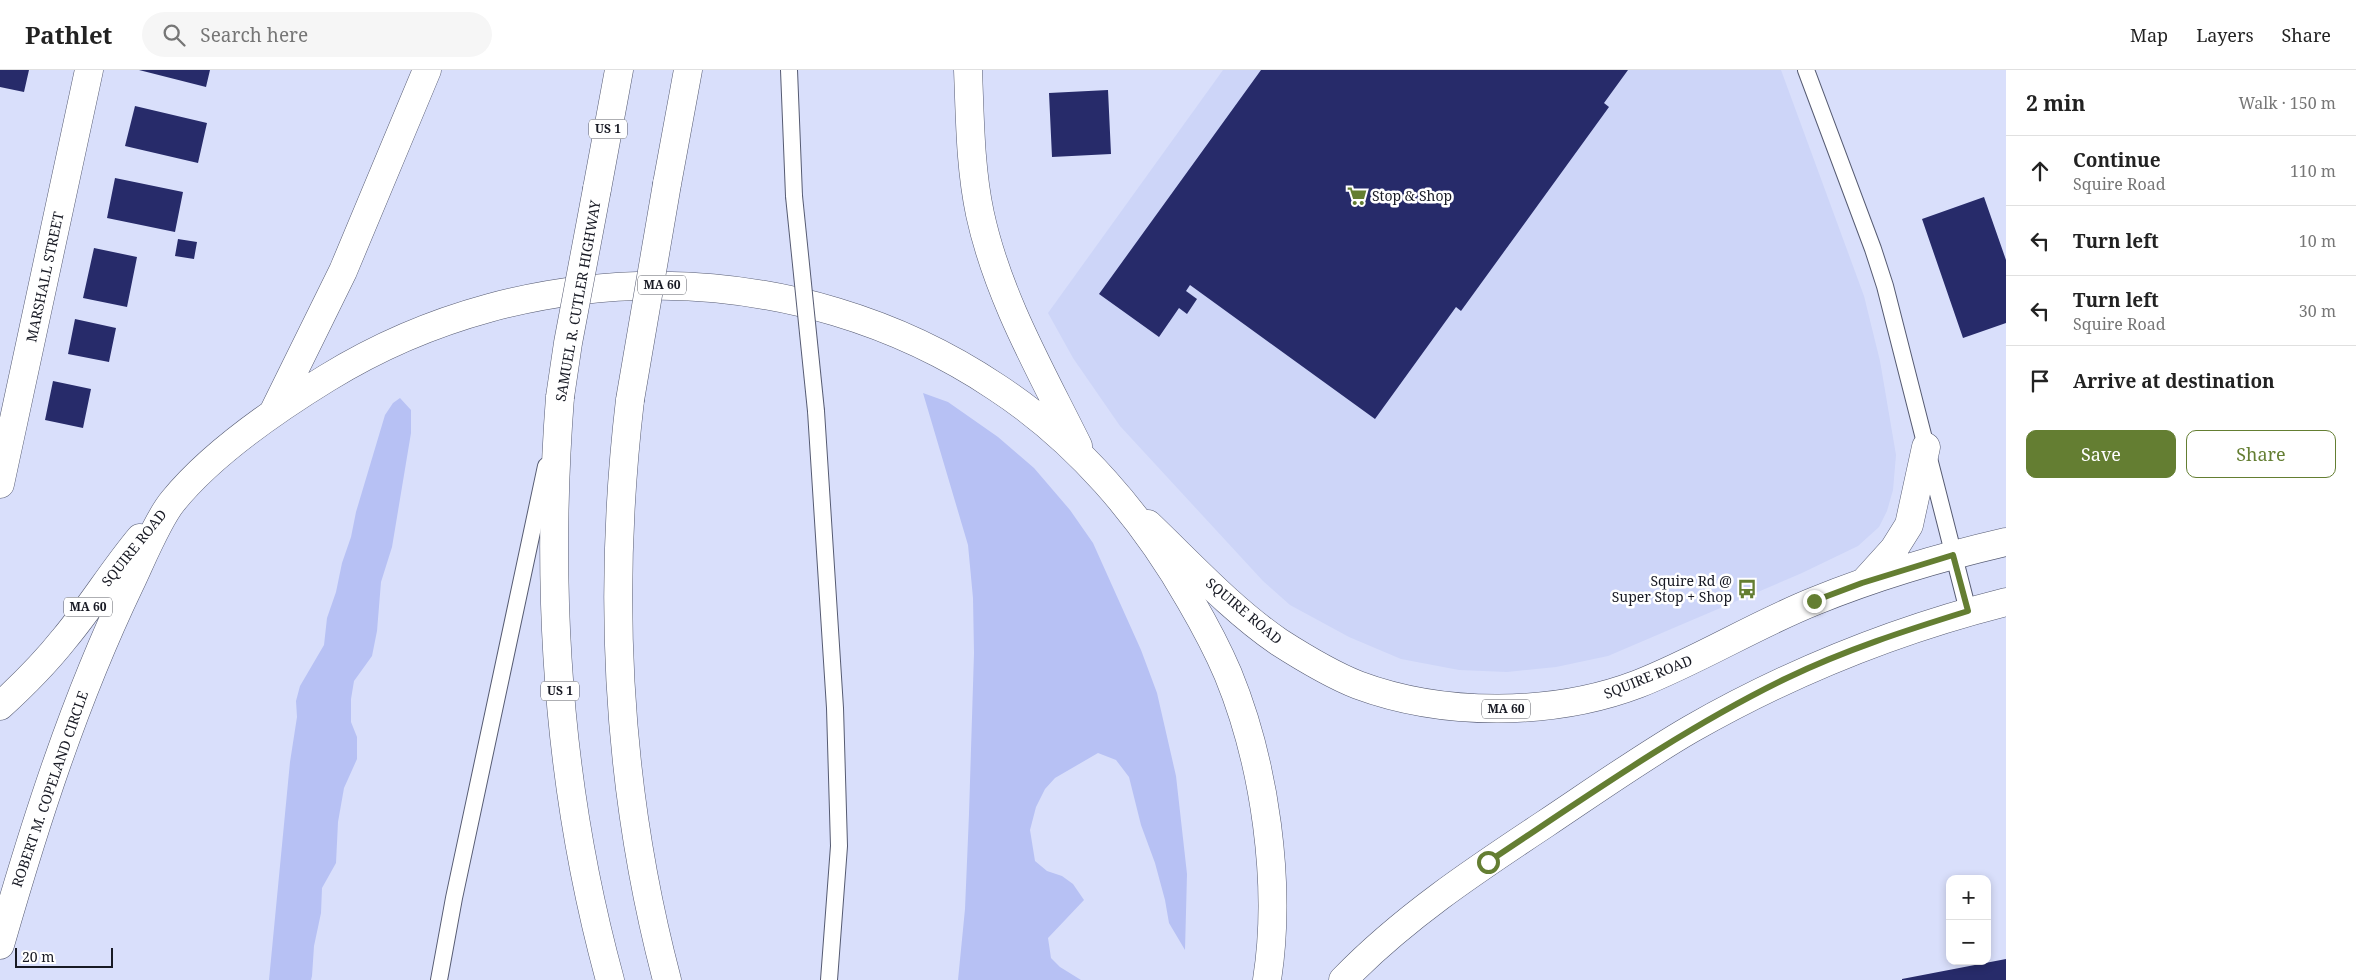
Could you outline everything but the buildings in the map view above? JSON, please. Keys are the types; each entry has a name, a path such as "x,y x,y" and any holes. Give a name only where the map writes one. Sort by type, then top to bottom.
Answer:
{"main road":[{"name":"MARSHALL STREET","path":"0,484 89,70"},
{"path":"272,415 343,271 427,70"},
{"name":"SAMUEL R. CUTLER HIGHWAY","path":"610,980 578,836 561,706 554,598 553,536 555,462 560,397 568,343 619,70"},
{"path":"667,980 654,929 634,819 621,699 617,642 618,522 630,400 638,345 688,70"},
{"path":"968,70 975,184 980,213 995,268 1016,322 1086,460"},
{"name":"ROBERT M. COPELAND CIRCLE","path":"0,945 33,834 76,706 108,630 171,503 219,456 272,415 354,363 406,337 461,316 534,296 580,289 641,285 687,286 738,290 812,304 858,318 916,342 996,386 1040,420 1086,460 1106,483 1155,546 1183,587 1215,645 1241,710 1256,768 1270,855 1272,913 1267,980"},
{"path":"1862,583 1894,549 1909,525 1918,492 1926,447"},
{"name":"SQUIRE ROAD","path":"1106,483 1239,610 1290,649 1316,665 1359,685 1405,698 1452,706 1504,709 1533,707 1590,699 1617,692 1664,673 1765,623 1862,583 1953,555 2006,542"},
{"name":"SQUIRE ROAD","path":"0,706 66,638 123,559 171,503"},
{"path":"1343,980 1391,933 1424,907 1488,862 1689,730 1788,678 1883,638 1968,611 2006,602"}],"lane":[{"path":"789,70 794,196 816,411 835,708 839,846 829,980"},
{"path":"1806,70 1873,249 1905,362 1968,611"},
{"path":"439,980 454,898 560,397"}],"shaded area":[{"path":"1223,70 1781,70 1864,296 1880,361 1896,455 1893,490 1887,511 1879,527 1858,546 1802,573 1608,656 1556,667 1507,672 1459,670 1401,659 1349,637 1290,605 1263,581 1120,426 1073,358 1048,313"},
{"path":"923,393 948,402 998,437 1034,468 1070,510 1093,543 1141,650 1157,693 1176,776 1187,874 1185,950 1169,923 1155,863 1141,825 1129,777 1116,760 1098,753 1055,778 1045,789 1036,807 1030,830 1035,861 1047,871 1062,876 1073,884 1084,900 1048,938 1051,958 1060,967 1081,980 958,980 965,909 969,814 974,653 973,598 968,545"},
{"path":"400,398 411,410 411,433 392,547 381,582 377,631 372,656 354,681 351,699 351,722 357,737 357,759 344,788 338,822 336,863 322,888 321,913 314,946 312,976 311,980 269,980 290,762 297,717 296,701 300,686 324,645 327,618 336,592 356,512 385,415 393,403"}],"place":[{"name":"Stop & Shop","path":"1357,196"},
{"name":"Squire Rd @ Super Stop + Shop","path":"1747,589"}],"route":[{"path":"1488,862 1689,730 1737,704 1788,678 1883,638 1968,611 1953,555 1862,583 1814,601"}]}
